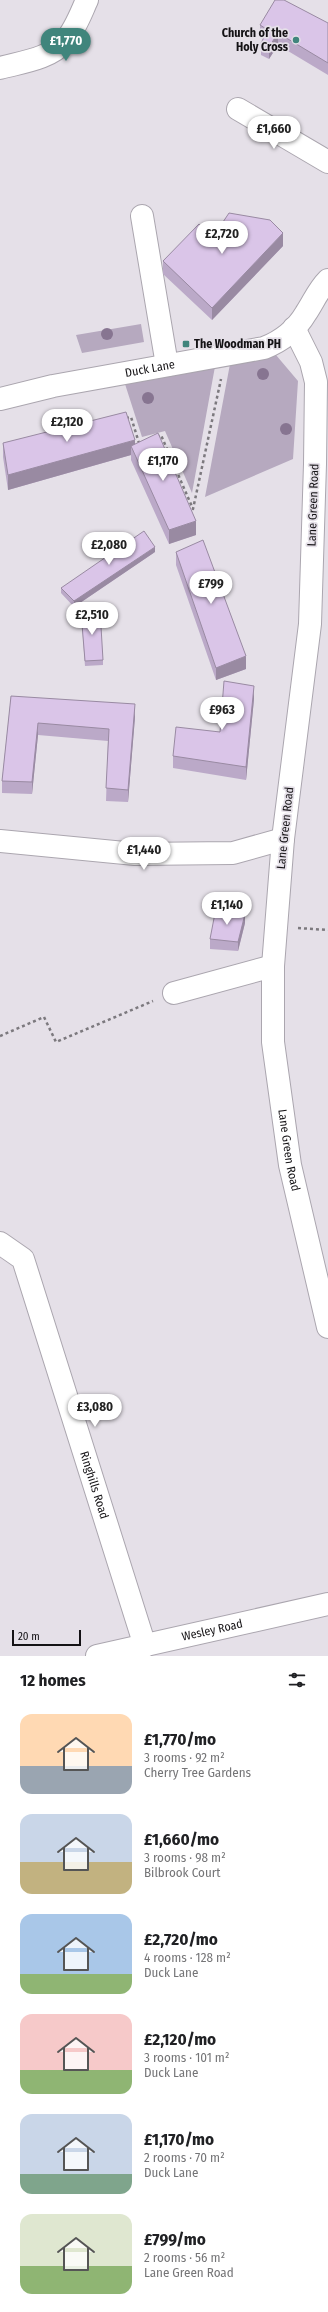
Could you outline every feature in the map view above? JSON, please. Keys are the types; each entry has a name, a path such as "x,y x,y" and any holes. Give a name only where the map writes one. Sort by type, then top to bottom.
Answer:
{"street":[{"path":"0,68 38,58 53,51 66,41 87,0"},
{"path":"238,110 328,162"},
{"path":"142,216 167,365"},
{"name":"Duck Lane","path":"0,399 53,386 264,348 280,341 294,328 307,312 320,287 328,280"},
{"name":"Lane Green Road","path":"294,328 311,362 316,382 310,624 283,839 272,966 273,1042 290,1165 328,1327"},
{"path":"0,841 135,854 233,853 283,839"},
{"path":"174,993 272,966"},
{"name":"Ringhills Road","path":"0,1243 23,1259 145,1646"},
{"name":"Wesley Road","path":"97,1656 328,1604"}],"path":[{"path":"155,438 161,436 193,509 222,372"},
{"path":"123,419 131,417 138,444 144,442"},
{"path":"276,927 328,930"},
{"path":"0,1036 44,1017 56,1042 174,993"}],"shaded area":[{"path":"141,324 144,342 82,353 76,335"},
{"path":"276,355 298,381 293,459 205,497 230,364"},
{"path":"216,361 192,493 165,431 142,437 125,384"}],"building":[{"name":"Church of the Holy Cross","path":"275,0 284,0 328,23 328,63 278,33 269,47 261,43 268,30 260,25"},
{"path":"229,213 270,220 283,233 212,308 163,261 199,224 213,237"},
{"path":"126,412 135,440 8,475 3,443"},
{"path":"158,433 196,521 169,530 131,446"},
{"path":"144,531 155,547 74,601 61,588"},
{"path":"203,540 246,656 216,668 176,552"},
{"path":"100,610 103,660 85,661 81,612"},
{"path":"224,681 254,686 246,767 173,756 176,727 220,732"},
{"path":"11,696 135,704 128,790 106,788 109,729 38,723 32,782 2,781"},
{"path":"216,908 245,914 238,942 210,939"}],"place":[{"name":"Church of the Holy Cross","path":"296,40"},
{"name":"The Woodman PH","path":"186,344"}]}
